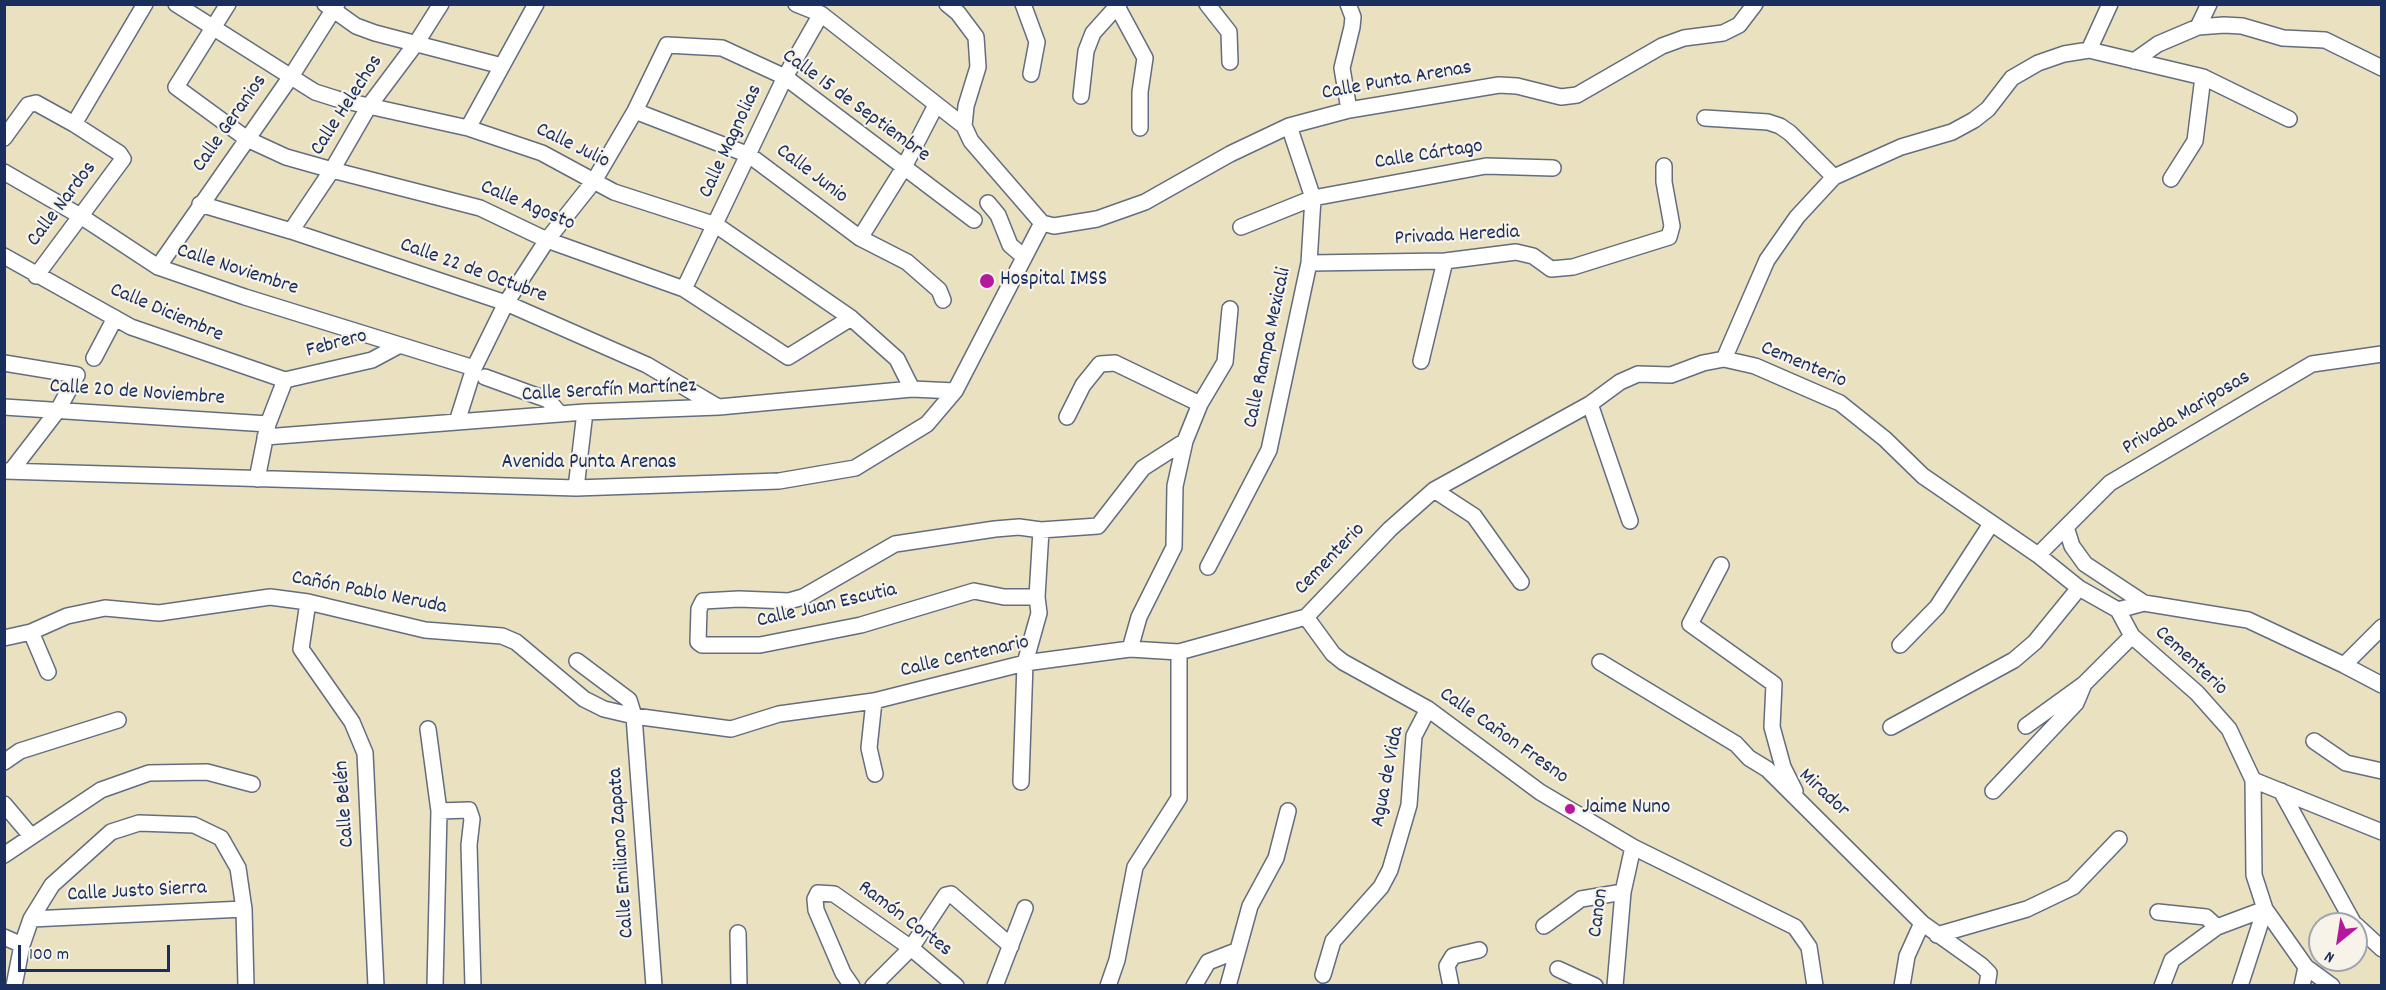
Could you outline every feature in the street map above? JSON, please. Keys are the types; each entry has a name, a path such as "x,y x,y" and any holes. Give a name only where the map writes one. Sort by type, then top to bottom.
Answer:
{"street":[{"path":"4,138 28,105 36,103 74,124 145,4"},
{"name":"Calle Julio","path":"176,4 315,92 468,128 542,153 633,199 716,225 851,318 897,359 912,389"},
{"path":"214,27 228,4"},
{"name":"Calle Helechos","path":"291,231 332,170 369,106 417,42 441,4"},
{"path":"468,128 536,4"},
{"path":"796,4 821,14 964,126 971,141 1042,222"},
{"path":"947,4 958,13 976,37 978,67 966,106 964,126"},
{"path":"1023,4 1037,42 1030,74"},
{"path":"1207,4 1229,32 1230,62"},
{"path":"1348,4 1353,17 1342,68 1349,110"},
{"name":"Calle Punta Arenas","path":"1042,222 1054,226 1087,221 1145,202 1230,154 1288,126 1349,110 1499,85 1517,86 1561,97 1577,95 1662,46 1684,38 1723,33 1739,25 1755,4"},
{"path":"2089,50 2110,4"},
{"path":"2198,27 2209,4"},
{"path":"332,6 356,26 502,66"},
{"name":"Calle Geranios","path":"158,267 291,75 332,6"},
{"path":"1082,96 1086,51 1093,33 1118,6 1145,58 1140,92 1140,128"},
{"name":"Calle Magnolias","path":"684,289 785,77 821,14"},
{"path":"2134,61 2157,44 2198,27 2242,26 2283,38 2325,40 2382,69"},
{"name":"Calle Agosto","path":"214,27 176,87 247,139 286,157 480,208 547,240 684,289 788,357 851,318"},
{"name":"Calle 15 de Septiembre","path":"635,111 667,45 722,48 785,77 903,169 974,220"},
{"path":"1725,359 1767,260 1797,217 1834,177 1901,147 1952,132 1988,109 2012,78 2038,63 2064,54 2089,50 2203,77 2289,119"},
{"path":"2171,179 2195,141 2203,77"},
{"path":"860,238 903,169 936,105"},
{"path":"457,422 480,373 506,303 547,240 594,181 635,111"},
{"name":"Calle Junio","path":"635,111 749,155 860,238 907,262 939,290 942,300"},
{"path":"1705,118 1768,122 1780,126 1834,177"},
{"name":"Calle Nardos","path":"36,276 123,159 119,153 74,124"},
{"name":"Calle Rampa Mexicali","path":"1208,567 1269,450 1309,263 1313,198 1288,126"},
{"name":"Calle Cártago","path":"1241,227 1313,198 1486,166 1553,168"},
{"name":"Privada Heredia","path":"1309,263 1445,261 1526,252 1551,269 1561,270 1669,237 1672,226 1664,182 1664,166"},
{"name":"Calle Noviembre","path":"4,172 82,217 158,267 480,373 548,400 560,414"},
{"path":"988,203 998,215 1010,245 1023,256"},
{"name":"Calle 22 de Octubre","path":"200,204 291,231 506,303 646,365 719,407"},
{"name":"Avenida Punta Arenas","path":"8,471 576,489 779,481 855,468 927,424 956,391 1042,222"},
{"name":"Calle Diciembre","path":"4,256 36,276 115,318 191,349 285,380"},
{"path":"1421,362 1445,261"},
{"path":"1130,649 1138,617 1174,547 1175,486 1185,441 1200,405 1225,362 1230,309"},
{"path":"94,358 115,318"},
{"name":"Febrero","path":"285,380 372,360 400,345"},
{"name":"Privada Mariposas","path":"2038,555 2110,483 2312,364 2382,354"},
{"name":"Cementerio","path":"1306,617 1390,529 1434,490 1590,404 1620,382 1638,374 1671,375 1703,363 1725,359 1755,366 1840,403 1884,439 1923,476 2038,555 2079,588 2118,610 2132,636 2197,693 2229,729 2253,780"},
{"path":"4,363 76,375 58,410 8,471"},
{"path":"1067,417 1083,385 1100,364 1115,363 1200,405"},
{"path":"257,479 266,431 285,380"},
{"name":"Calle Serafín Martínez","path":"266,431 457,422 585,412 719,407 912,389 956,391"},
{"path":"1590,404 1630,521"},
{"name":"Calle 20 de Noviembre","path":"4,407 58,410 266,431"},
{"path":"576,489 585,412"},
{"name":"Calle Juan Escutia","path":"1037,597 1004,597 974,591 861,625 760,645 702,645 698,642 699,609 703,601 739,599 789,601 803,597 895,544 995,529 1019,527 1041,530 1098,526 1143,468 1185,441"},
{"path":"1434,490 1474,516 1521,582"},
{"path":"1900,645 1937,607 1991,524"},
{"path":"2066,527 2072,546 2085,564 2144,603 2248,620 2382,685"},
{"path":"1021,782 1024,663 1039,613 1037,597 1041,530"},
{"path":"1721,565 1690,624 1774,684 1772,727 1783,767 1802,804"},
{"path":"1891,727 2014,660 2035,642 2079,588"},
{"name":"Cañón Pablo Neruda","path":"4,638 31,632 67,616 105,608 159,613 270,597 308,602 425,630 502,636 516,642 584,699 604,709 634,716"},
{"name":"Calle Belén","path":"308,602 301,649 352,722 365,753 376,986"},
{"path":"2118,610 2144,603"},
{"name":"Calle Centenario","path":"634,716 731,729 779,714 874,701 1024,663 1130,649 1179,652 1306,617"},
{"name":"Calle Cañon Fresno","path":"1306,617 1333,654 1343,662 1428,709 1540,792 1633,847 1794,927 1809,947 1815,986"},
{"path":"2344,665 2382,627"},
{"path":"31,632 48,672"},
{"path":"2026,726 2084,684 2132,636"},
{"path":"1107,986 1117,960 1135,867 1179,798 1179,652"},
{"path":"577,662 629,700 634,716"},
{"name":"Mirador","path":"1600,662 1736,744 1749,758 1767,768 1922,923 1989,973 1987,986"},
{"path":"1993,791 2076,704 2084,684"},
{"path":"874,701 869,748 875,774"},
{"name":"Agua de Vida","path":"1323,975 1332,941 1381,887 1390,870 1409,805 1410,765 1414,736 1428,709"},
{"name":"Calle Emiliano Zapata","path":"634,716 654,986"},
{"path":"4,762 20,751 118,720"},
{"path":"428,729 439,811 435,986"},
{"path":"2314,741 2346,762 2382,771"},
{"path":"5,855 101,790 149,773 207,772 252,783"},
{"path":"2332,986 2306,968 2265,909 2254,875 2253,780 2382,832"},
{"path":"2281,791 2348,912"},
{"path":"4,804 31,836"},
{"path":"439,811 469,810 472,819 469,845 473,986"},
{"path":"1228,986 1250,906 1276,858 1288,811"},
{"path":"14,986 22,945 32,919 52,885 111,831 139,823 194,825 221,838 238,868 244,909 246,986"},
{"path":"1937,935 2027,909 2073,887 2119,839"},
{"name":"Canon","path":"1615,986 1623,892 1633,847"},
{"name":"Ramón Cortes","path":"852,986 843,973 816,910 818,893 825,891 834,894 911,948 956,986"},
{"path":"1545,926 1581,899 1623,892"},
{"path":"873,986 911,948 946,895 951,894 1011,946"},
{"path":"995,986 1025,908"},
{"name":"Calle Justo Sierra","path":"32,919 244,909"},
{"path":"2162,986 2172,960 2217,927 2265,909"},
{"path":"2240,986 2265,909"},
{"path":"2158,912 2206,917 2217,927"},
{"path":"1902,986 1907,956 1922,923"},
{"path":"738,933 739,986"},
{"path":"4,937 22,945"},
{"path":"2368,937 2382,950"},
{"path":"1450,986 1447,966 1453,956 1479,950"},
{"path":"1194,986 1208,962 1236,951"},
{"path":"2302,986 2306,968"},
{"path":"1558,969 1594,986"}],"place":[{"name":"Hospital IMSS","path":"987,281"},
{"name":"Jaime Nuno","path":"1570,809"}]}
